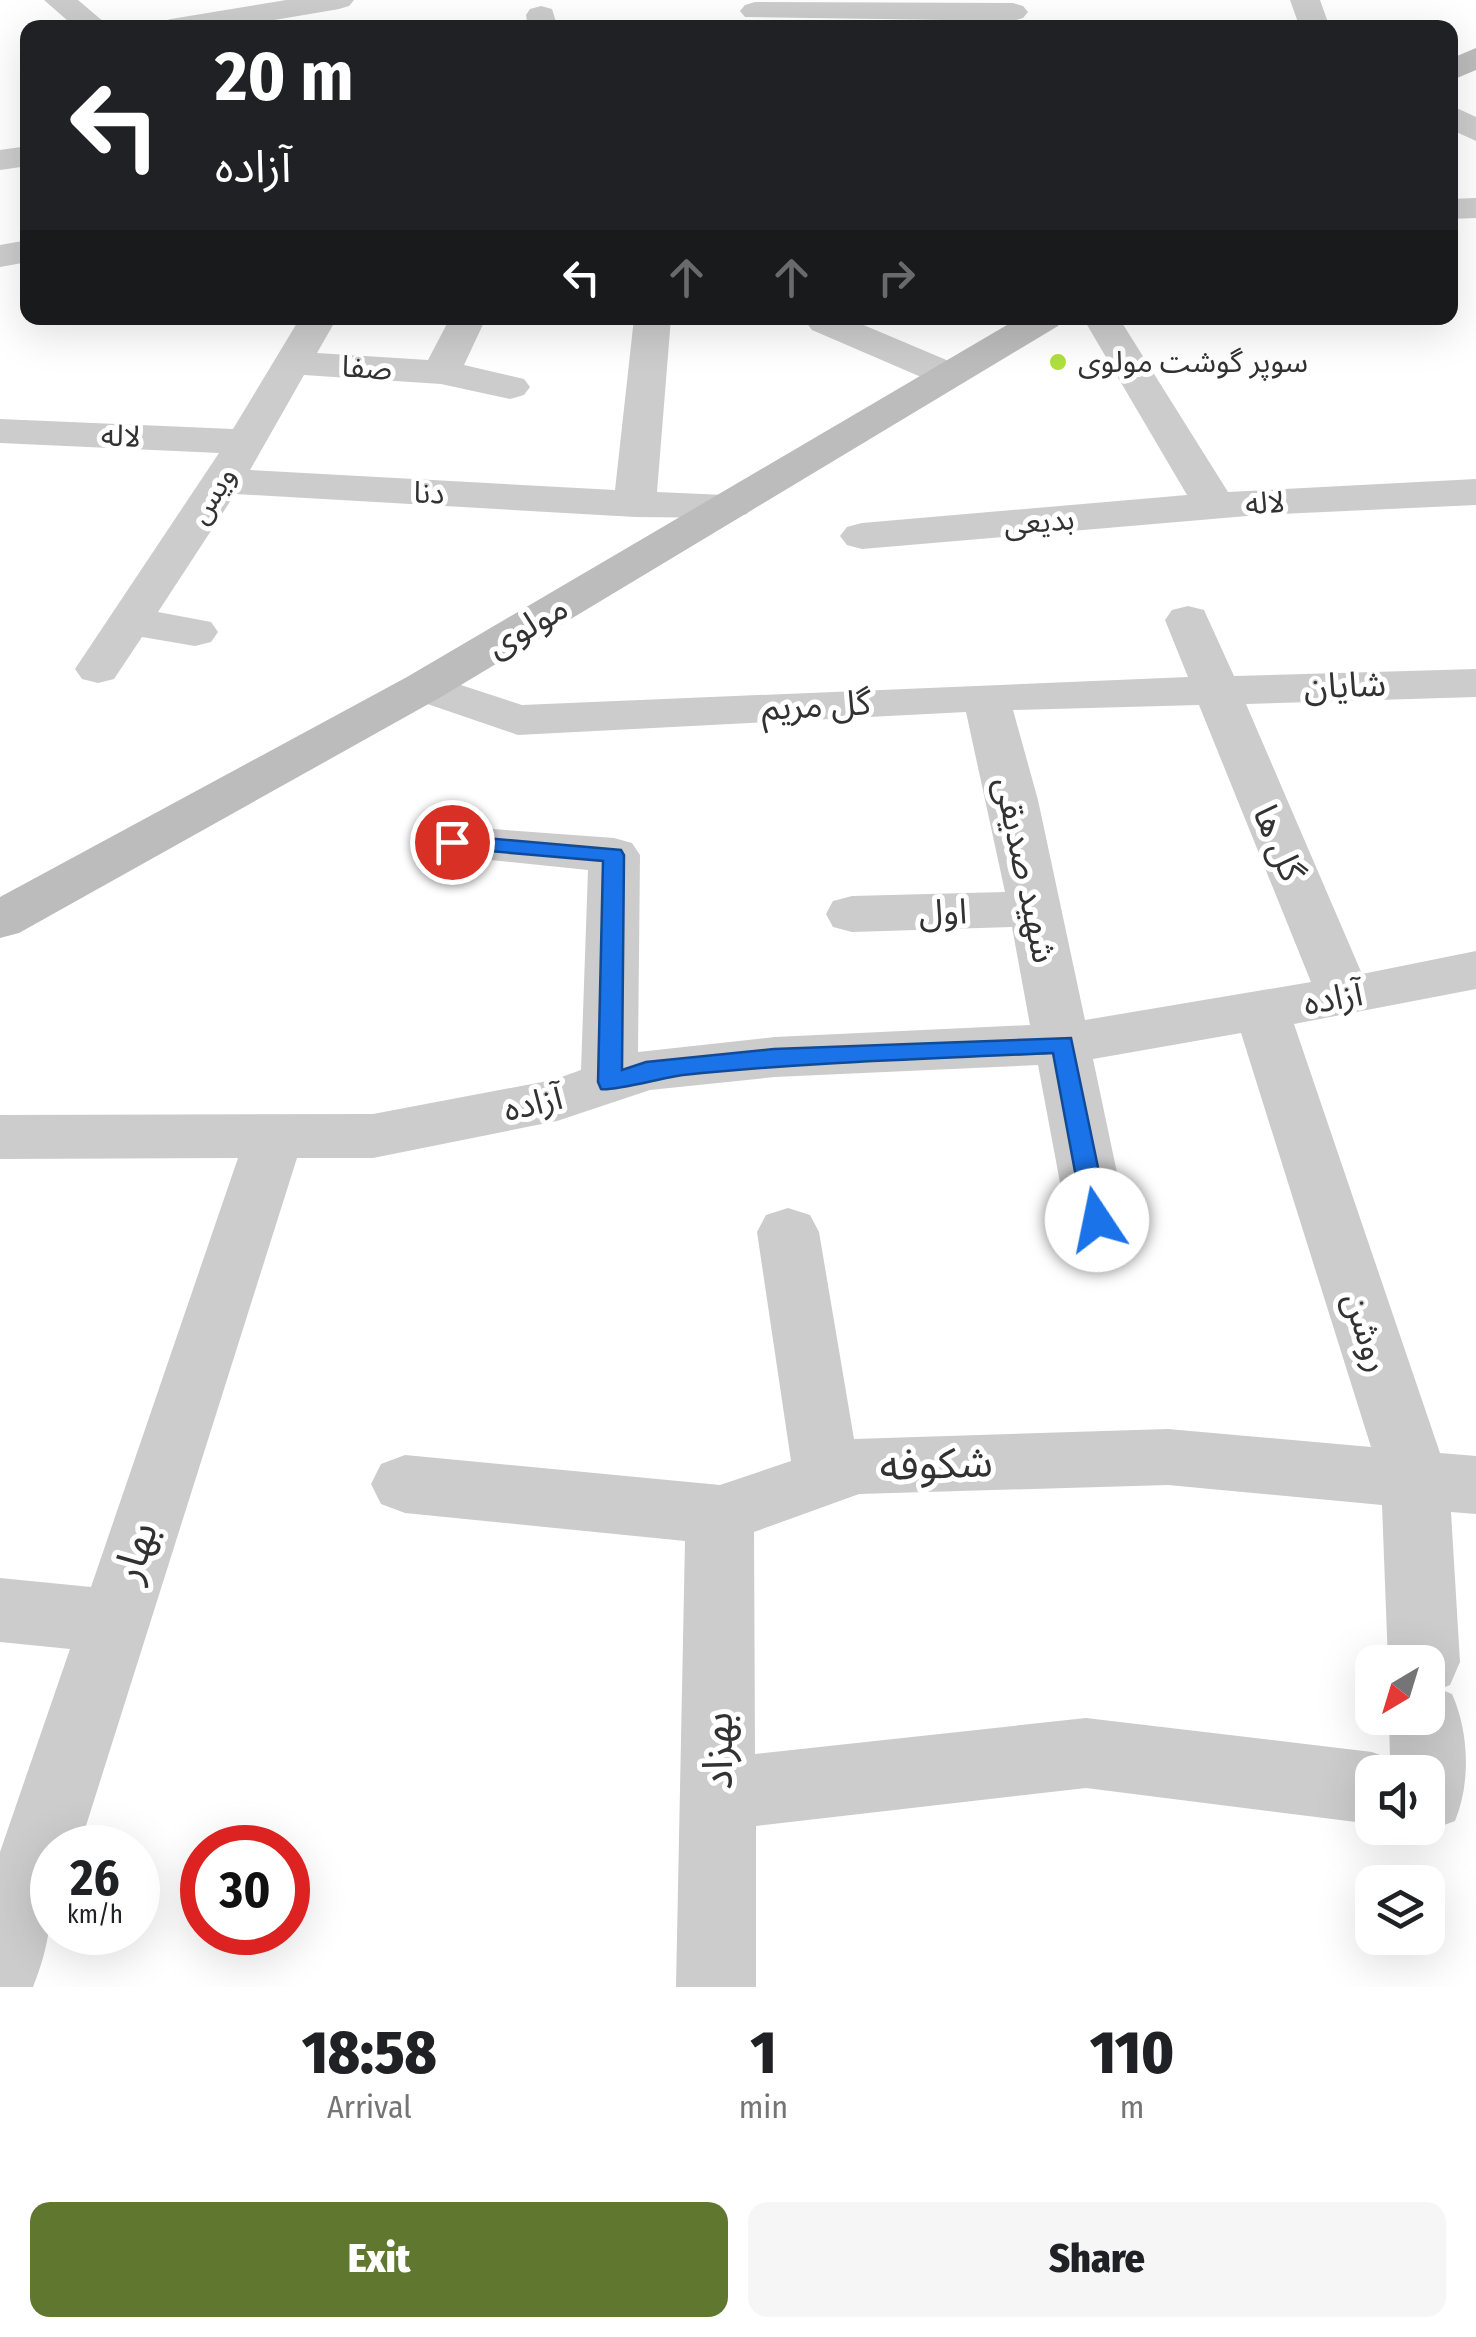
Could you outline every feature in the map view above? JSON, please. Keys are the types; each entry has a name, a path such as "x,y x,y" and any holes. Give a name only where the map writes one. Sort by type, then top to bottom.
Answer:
{"main road":[{"name":"مولوی","path":"0,920 424,687 1033,325"}],"street":[{"path":"59,0 85,20"},
{"path":"233,20 350,5"},
{"path":"755,11 1013,13"},
{"name":"ویس","path":"98,669 223,481 314,325"},
{"name":"صفا","path":"442,372 465,325"},
{"path":"636,504 652,325"},
{"path":"832,325 949,375"},
{"name":"لاله","path":"1105,325 1215,506 1476,492"},
{"name":"صفا","path":"293,363 442,372 510,386"},
{"name":"لاله","path":"0,431 243,442"},
{"name":"دنا","path":"223,481 732,506"},
{"name":"بدیعی","path":"862,536 1215,506"},
{"name":"گل ها","path":"1188,620 1344,996"},
{"path":"129,622 195,632"},
{"name":"شایان","path":"1214,689 1476,682"},
{"name":"گل مریم","path":"424,687 518,720 1214,689"},
{"name":"شهید صدیقی","path":"986,697 1014,800 1097,1220"},
{"path":"452,842 614,855 610,1082"},
{"name":"اول","path":"852,914 1035,909"},
{"name":"آزاده","path":"0,1137 373,1136 557,1100 646,1070 774,1057 1062,1044 1476,970"},
{"name":"روشن","path":"1262,1011 1445,1483 1426,1645"},
{"name":"بهار","path":"0,1969 275,1136"},
{"path":"788,1232 828,1477"},
{"name":"شکوفه","path":"405,1484 720,1515 858,1466 1168,1457 1445,1483"},
{"name":"بهزاد","path":"716,1987 720,1515"},
{"path":"0,1610 112,1621"},
{"path":"718,1794 1086,1753 1355,1786"}],"place":[{"name":"سوپر گوشت مولوی","path":"1058,362"}],"route":[{"path":"452,842 614,855 610,1082 646,1070 774,1057 1062,1044 1097,1220"}]}
